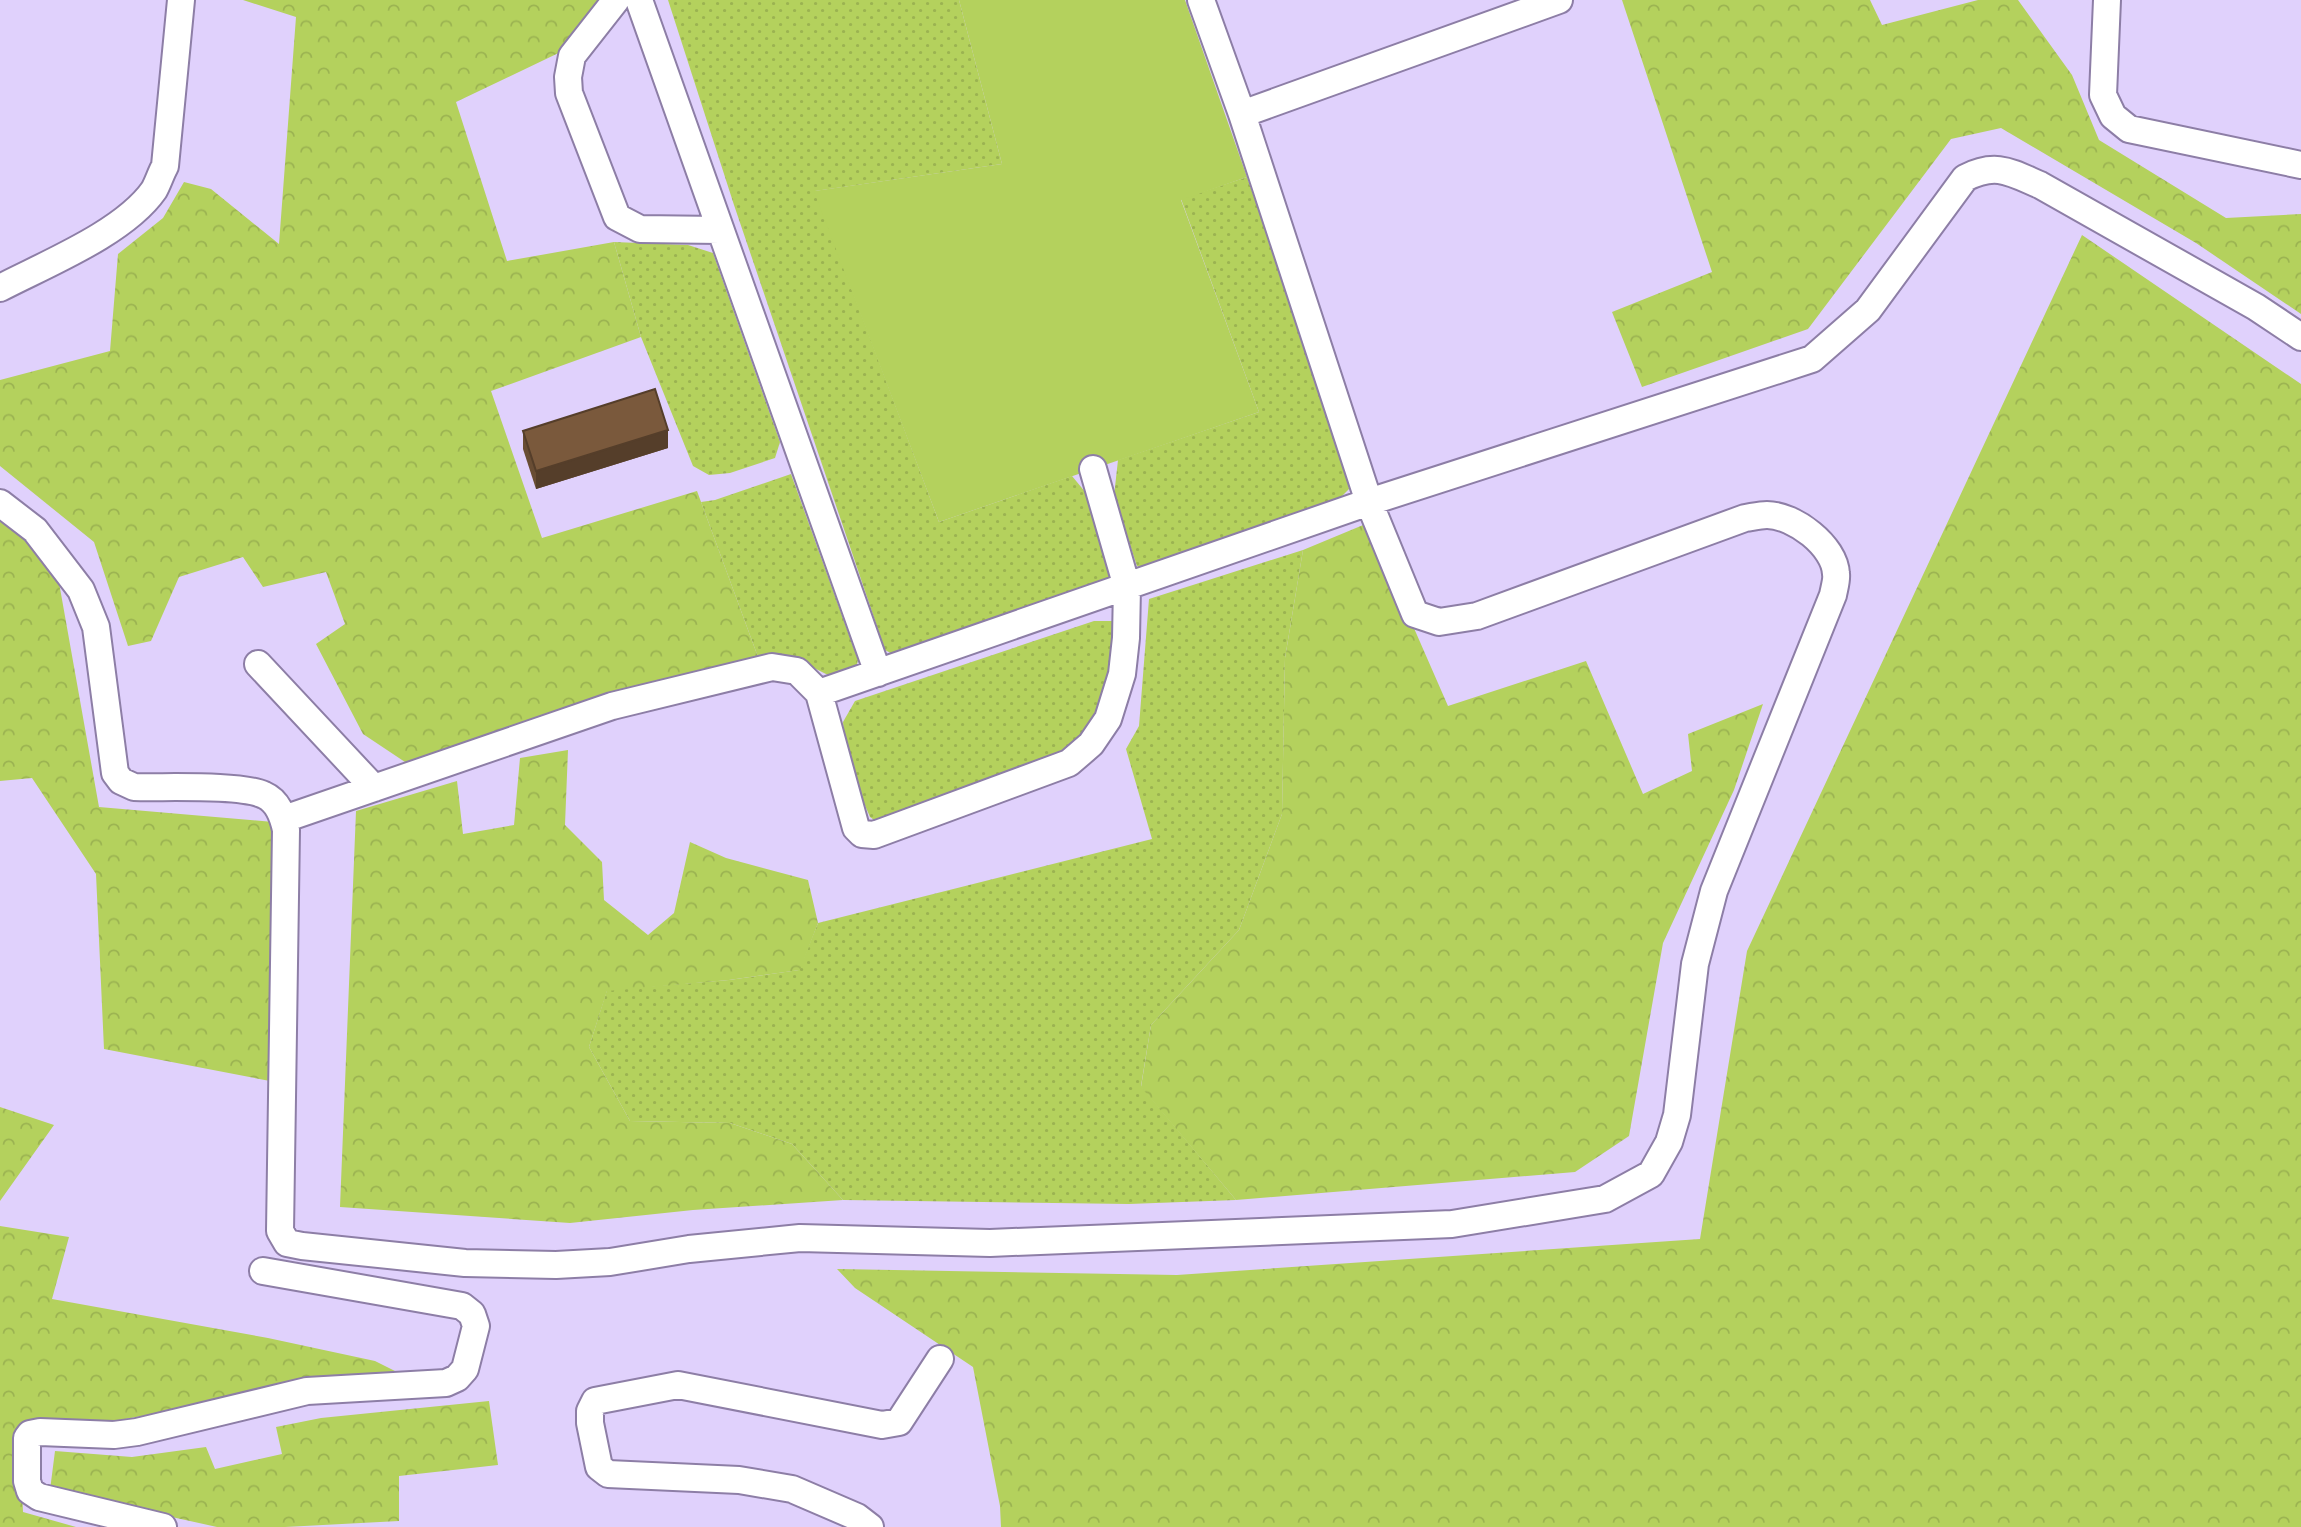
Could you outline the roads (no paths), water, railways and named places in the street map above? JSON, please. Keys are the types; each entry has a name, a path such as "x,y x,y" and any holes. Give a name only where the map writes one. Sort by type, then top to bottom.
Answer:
{"street":[{"path":"0,288 99,236 132,213 154,190 165,166 181,0"},
{"path":"616,0 572,56 568,77 569,93 617,218 640,229 720,230"},
{"path":"639,0 878,673"},
{"path":"0,503 35,530 81,590 96,628 115,773 121,781 134,787 246,789 264,795 275,803 284,819 286,830 280,1231 287,1242 302,1246 465,1263 556,1265 610,1262 689,1249 800,1238 990,1243 1452,1224 1605,1199 1651,1174 1669,1142 1677,1115 1695,964 1714,891 1833,595 1836,574 1830,552 1813,535 1786,518 1767,514 1745,518 1477,616 1439,622 1415,614 1369,502 1242,114 1201,0"},
{"path":"1242,114 1559,0"},
{"path":"2106,0 2103,95 2113,116 2129,129 2301,165"},
{"path":"819,693 1369,502 1811,359 1868,310 1965,178 1983,169 2007,171 2040,185 2256,307 2301,337"},
{"path":"284,819 612,706 772,667 797,671 819,693 856,828 862,834 874,835 1069,763 1091,744 1108,719 1122,674 1127,587 1093,469"},
{"path":"258,664 374,788"},
{"path":"163,1527 39,1497 30,1491 27,1481 27,1438 30,1434 40,1433 95,1436 137,1432 307,1391 446,1383 457,1378 465,1368 476,1326 472,1314 462,1306 263,1271"},
{"path":"870,1527 857,1517 792,1489 739,1480 608,1474 599,1467 590,1411 596,1401 678,1385 882,1425 891,1424 898,1422 940,1359"}]}
